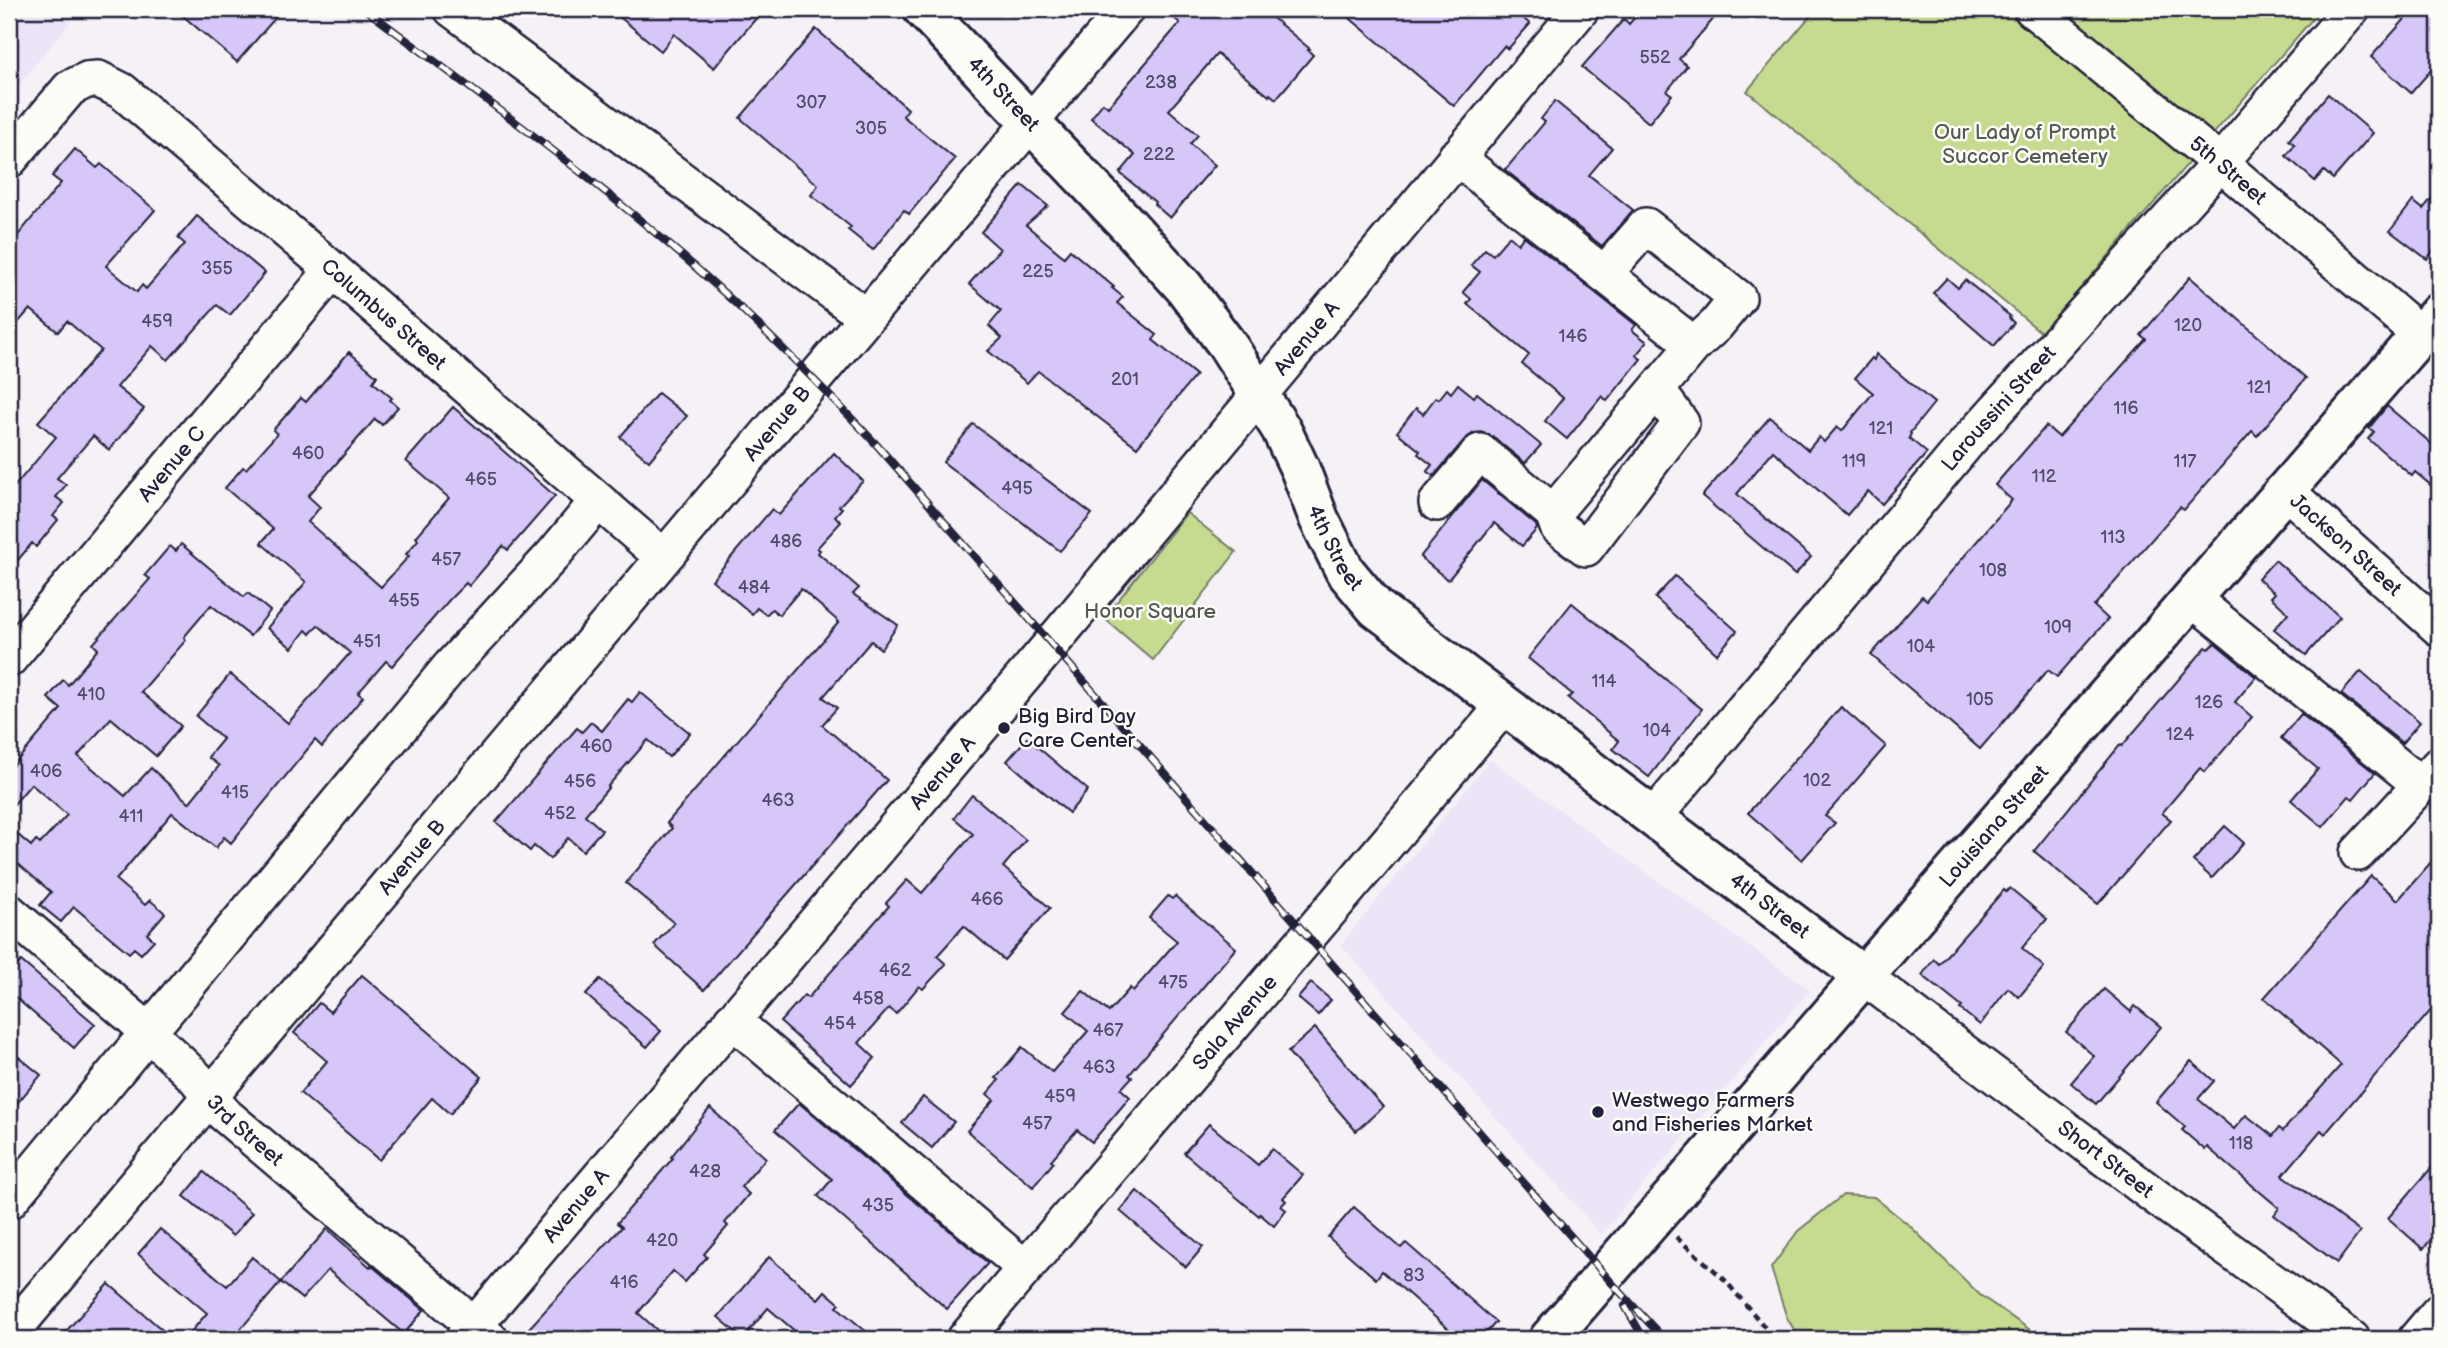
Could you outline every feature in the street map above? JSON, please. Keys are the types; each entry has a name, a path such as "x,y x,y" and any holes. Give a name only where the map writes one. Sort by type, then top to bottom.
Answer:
{"main road":[{"name":"4th Street","path":"923,9 1184,287 1228,346 1286,439 1319,519 1345,571 1376,608 1863,976"},
{"name":"Louisiana Street","path":"1549,1339 2430,324"}],"street":[{"path":"452,9 866,317 1126,9"},
{"name":"Avenue A","path":"476,1335 732,1020 1052,643 1581,9"},
{"name":"5th Street","path":"2032,9 2220,163 2430,324"},
{"name":"Laroussini Street","path":"1653,818 1969,440 2220,163 2352,9"},
{"name":"Columbus Street","path":"9,160 70,88 87,80 98,79 122,91 663,557"},
{"path":"1456,157 1694,345"},
{"path":"1553,513 1694,345 1716,326 1738,298 1646,226 1604,274"},
{"name":"Avenue C","path":"9,659 333,270"},
{"name":"Avenue B","path":"9,1335 866,317"},
{"path":"1437,503 1480,452 1553,513 1558,527 1586,548 1681,423 1657,390"},
{"name":"Jackson Street","path":"2285,490 2439,628"},
{"path":"9,1201 450,667 554,555 598,501"},
{"path":"2191,598 2430,775 2358,853"},
{"name":"Sala Avenue","path":"965,1339 1504,706"},
{"name":"3rd Street","path":"9,912 132,1018 196,1078 225,1114 476,1335"},
{"name":"Short Street","path":"1863,976 2156,1197 2352,1339"},
{"path":"732,1020 1025,1268"},
{"path":"2416,1339 2439,1312"}],"path":[{"path":"1654,1218 1723,1278 1775,1339"}],"shaded area":[{"path":"9,9 81,9 9,97"},
{"name":"Westwego Farmers and Fisheries Market","path":"1490,760 1810,990 1601,1234 1341,945"}],"green space":[{"name":"Our Lady of Prompt Succor Cemetery","path":"1816,9 2321,9 2042,333 1747,91"},
{"name":"Honor Square","path":"1187,513 1236,552 1153,660 1104,618"},
{"path":"1843,1195 1874,1197 1910,1226 1980,1295 2043,1339 1800,1339 1787,1318 1771,1268 1798,1231"}],"building":[{"path":"175,9 283,9 237,62"},
{"path":"610,9 764,9 714,68 674,34 661,51"},
{"path":"1163,9 1262,9 1310,49 1308,50 1313,55 1276,99 1217,54 1169,110 1198,135 1190,144 1215,165 1170,218 1120,173 1135,155 1091,118 1103,103 1108,107 1180,23"},
{"path":"1339,9 1512,9 1530,24 1508,49 1504,46 1454,106"},
{"path":"1642,9 1722,9 1679,59 1687,66 1667,91 1672,95 1649,123 1582,67 1624,19 1629,24"},
{"path":"2414,9 2439,9 2439,61 2411,93 2371,57"},
{"path":"816,29 908,109 903,116 955,159 909,214 904,210 873,250 848,230 851,227 811,195 818,185 740,118"},
{"path":"2328,94 2373,133 2333,179 2324,171 2315,181 2286,156 2295,145 2289,140"},
{"path":"1555,101 1612,148 1589,175 1633,210 1602,246 1505,170 1545,122 1541,119"},
{"path":"75,149 97,168 101,164 155,210 106,266 137,292 142,285 146,289 185,244 178,238 197,216 265,273 230,315 217,305 168,360 152,346 117,387 144,409 109,450 93,436 57,478 66,485 56,497 64,503 53,516 58,520 36,547 32,543 9,571 9,493 56,437 38,422 101,350 67,321 58,332 30,309 9,333 9,246 61,183 52,176"},
{"path":"1022,185 1048,206 1026,225 1064,257 1070,250 1114,287 1112,288 1123,297 1117,303 1157,335 1153,340 1196,375 1137,447 1038,371 1027,383 988,351 1002,338 989,326 1001,311 969,284 1000,249 981,232"},
{"path":"2439,189 2439,243 2427,259 2390,231 2413,201 2423,209"},
{"path":"1509,236 1518,244 1524,236 1636,325 1632,330 1647,342 1636,355 1641,359 1607,401 1602,396 1567,439 1545,421 1563,398 1522,364 1529,355 1467,304 1471,299 1463,292 1480,272 1471,265 1485,249 1493,255"},
{"path":"2190,277 2306,378 2257,436 2252,431 2184,510 2180,507 2094,606 2108,619 2057,677 2048,670 1980,749 1871,655 1922,596 1927,600 2012,500 1995,485 2046,426 2059,437 2146,339 2141,335"},
{"path":"1947,278 1958,288 1965,280 2010,316 2014,323 1994,346 1933,293"},
{"path":"349,352 377,376 373,382 392,398 390,400 398,407 382,425 375,419 308,496 320,507 308,522 381,587 409,556 406,554 418,540 416,537 449,498 406,461 453,407 555,496 508,550 503,546 469,586 466,583 450,599 392,666 386,661 358,693 363,697 322,747 315,740 231,843 224,837 216,848 172,813 116,880 145,905 150,900 165,913 147,934 154,940 141,954 134,948 129,953 74,907 61,922 40,905 51,892 9,856 9,827 31,846 36,840 40,844 67,815 31,784 9,810 9,770 61,709 48,698 63,680 68,685 98,649 93,644 150,579 145,575 170,546 176,551 181,544 244,597 248,593 270,611 250,636 211,605 184,637 186,640 141,692 181,726 156,756 111,718 78,756 125,796 151,768 189,803 219,766 208,757 223,739 196,716 230,674 288,723 350,653 318,625 310,634 306,630 292,648 267,628 306,582 261,543 273,529 225,488 277,434 273,430 301,398 306,402"},
{"path":"1876,354 1934,403 1909,438 1927,453 1882,504 1868,491 1847,515 1773,451 1737,494 1811,557 1795,575 1702,496 1770,417 1808,450 1819,437 1824,442 1837,427 1842,431 1873,393 1855,378 1872,358 1874,360"},
{"path":"1458,384 1474,397 1477,393 1541,445 1525,463 1483,432 1474,433 1465,439 1434,476 1427,471 1432,465 1397,432 1416,408 1423,414 1436,397 1439,399 1447,389 1451,393"},
{"path":"658,393 687,416 649,461 620,437"},
{"path":"2387,406 2439,450 2439,492 2415,472 2412,476 2368,439 2374,432 2369,428"},
{"path":"973,424 1092,514 1060,551 943,462"},
{"path":"834,453 863,481 839,506 842,508 835,516 841,522 817,548 820,550 818,553 859,588 853,594 898,625 881,649 871,641 823,697 837,708 822,725 887,780 704,990 654,945 674,923 626,883 672,828 667,823 839,622 801,589 779,615 772,609 766,615 757,608 752,614 712,580 772,509 779,515"},
{"path":"1482,480 1536,525 1537,529 1522,546 1494,523 1448,580 1420,557"},
{"path":"2275,560 2340,617 2306,655 2274,629 2288,613 2271,597 2275,593 2258,579"},
{"path":"1675,576 1737,631 1717,654 1655,598"},
{"path":"1572,603 1702,709 1649,777 1613,749 1619,741 1568,698 1572,694 1528,658"},
{"path":"2215,643 2256,677 2235,702 2252,717 2205,772 2200,768 2162,813 2171,820 2098,904 2034,851 2120,745 2122,746 2206,647 2209,649"},
{"path":"2361,671 2420,722 2402,743 2341,694"},
{"path":"640,692 690,733 669,757 648,740 585,815 602,830 583,851 568,838 550,859 534,846 530,851 496,822 577,728 582,732 591,722 602,731 628,699 632,702"},
{"path":"1841,707 1886,746 1825,816 1835,823 1802,860 1748,813"},
{"path":"2301,714 2375,773 2353,799 2349,796 2323,827 2291,800 2318,769 2281,738"},
{"path":"1027,738 1088,790 1069,813 1007,761"},
{"path":"972,795 1026,840 1003,867 1050,908 1004,960 964,926 937,956 946,964 923,989 919,986 896,1014 889,1008 859,1043 875,1058 851,1085 780,1022 804,995 808,998 889,906 886,903 907,880 922,893 973,834 954,818"},
{"path":"2225,826 2244,843 2212,878 2193,861"},
{"path":"2439,853 2439,1001 2325,1134 2321,1130 2283,1175 2360,1232 2337,1263 2274,1215 2279,1208 2207,1147 2205,1150 2182,1130 2185,1127 2156,1102 2191,1061 2214,1081 2198,1099 2234,1129 2246,1115 2273,1136 2279,1128 2283,1131 2341,1065 2264,998 2371,876 2398,900"},
{"path":"2010,888 2047,919 2022,948 2044,967 2019,997 2008,988 1980,1025 1922,975 1934,959 1939,964 2004,890 2006,892"},
{"path":"1168,896 1172,899 1175,896 1236,948 1129,1075 1132,1077 1121,1089 1130,1097 1092,1142 1077,1130 1051,1160 1054,1162 1033,1187 967,1131 994,1100 987,1094 999,1080 996,1078 1022,1047 1052,1072 1088,1031 1065,1012 1083,991 1109,1012 1130,988 1133,991 1177,941 1149,918"},
{"path":"21,961 95,1024 74,1048 9,992 9,975"},
{"path":"362,975 482,1077 450,1114 432,1098 379,1160 300,1093 327,1061 294,1033 319,1003 330,1012"},
{"path":"600,979 661,1031 647,1047 586,995"},
{"path":"1311,983 1331,1000 1318,1015 1298,998"},
{"path":"2104,989 2131,1012 2135,1006 2161,1027 2096,1104 2071,1083 2094,1056 2066,1032"},
{"path":"1315,1028 1383,1107 1356,1131 1288,1052"},
{"path":"9,1049 41,1075 9,1113"},
{"path":"923,1097 954,1122 932,1148 902,1123"},
{"path":"799,1103 988,1263 947,1309 818,1196 832,1179 775,1130"},
{"path":"710,1108 766,1158 741,1187 749,1194 725,1223 728,1226 704,1254 707,1257 685,1282 673,1271 638,1313 667,1339 519,1339 622,1227 617,1223 673,1158 671,1157"},
{"path":"1209,1124 1258,1165 1272,1149 1303,1175 1283,1198 1286,1201 1281,1206 1286,1210 1274,1226 1184,1153"},
{"path":"2439,1159 2439,1230 2423,1249 2388,1218"},
{"path":"204,1172 252,1213 233,1236 184,1196"},
{"path":"1137,1191 1203,1247 1186,1267 1120,1211"},
{"path":"1354,1207 1401,1248 1406,1243 1496,1322 1481,1339 1460,1339 1382,1271 1376,1279 1328,1237"},
{"path":"160,1229 227,1286 252,1257 281,1282 232,1339 185,1339 207,1313 138,1254"},
{"path":"327,1229 424,1310 404,1334 328,1270 302,1299 281,1282"},
{"path":"769,1257 818,1299 825,1291 840,1304 837,1307 875,1339 804,1339 768,1308 743,1338 718,1317"},
{"path":"109,1284 138,1309 173,1339 59,1339"}],"railway":[{"path":"365,9 628,210 733,301 835,401 875,443 1611,1282 1664,1339"},
{"path":"1625,1306 1644,1339"}],"place":[{"name":"Big Bird Day Care Center","path":"1004,728"},
{"name":"Westwego Farmers and Fisheries Market","path":"1598,1112"}]}
